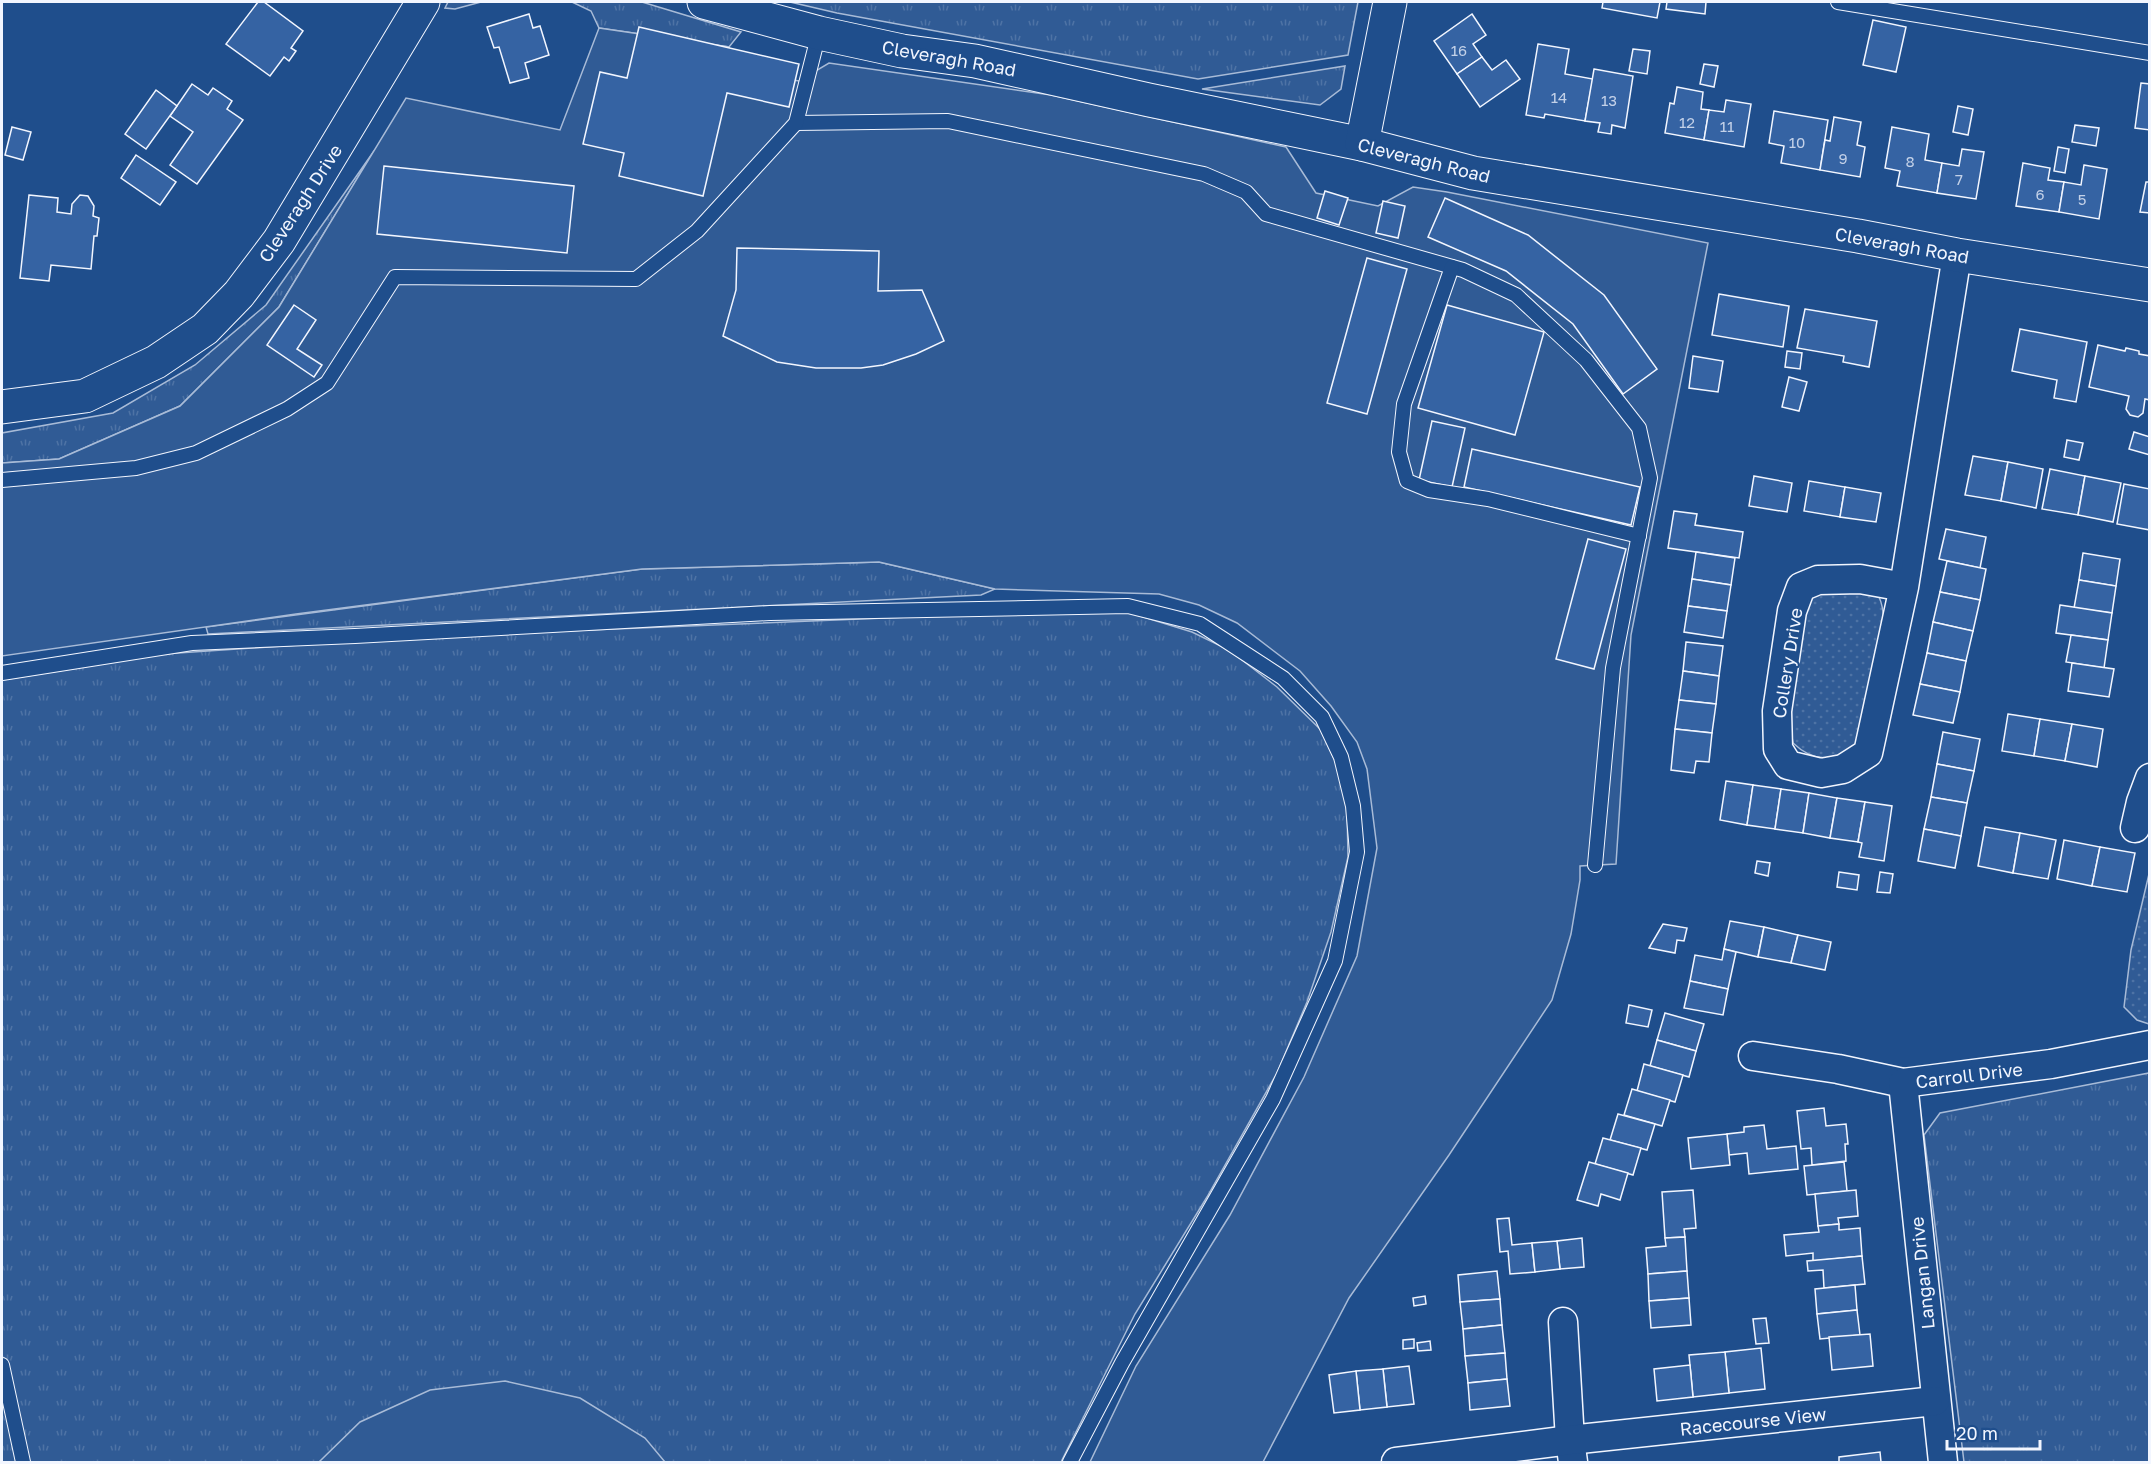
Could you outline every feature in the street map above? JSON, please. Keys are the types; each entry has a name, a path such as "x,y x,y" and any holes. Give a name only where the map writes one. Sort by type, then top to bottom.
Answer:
{"street":[{"name":"Cleveragh Drive","path":"2,407 85,396 156,362 205,329 238,294 279,241 423,2"},
{"name":"Cleveragh Road","path":"705,2 819,33 902,51 975,61 1362,144 1473,173 1847,234 1957,255 2150,285"},
{"path":"1362,144 1390,2"},
{"name":"Collery Drive","path":"1904,586 1860,579 1818,580 1801,587 1792,611 1777,711 1778,749 1788,765 1821,773 1843,770 1868,753 1904,586 1957,255"},
{"path":"2135,828 2150,778"},
{"name":"Carroll Drive","path":"1753,1056 1838,1069 1904,1083 2051,1064 2150,1045"},
{"name":"Langan Drive","path":"1904,1083 1943,1462"},
{"path":"1563,1322 1572,1451"},
{"name":"Racecourse View","path":"1396,1462 1572,1451 1935,1401"}],"lane":[{"path":"1838,2 2150,53"},
{"path":"2,480 136,468 196,453 287,409 327,384 395,277 636,279 697,231 796,123 819,33"},
{"path":"796,123 948,121 1204,174 1246,192 1266,214 1463,270 1516,295 1586,360 1639,428 1650,478 1613,668 1595,865"},
{"path":"1452,267 1404,405 1399,452 1407,481 1429,490 1488,499 1639,536"},
{"path":"2,673 192,643 770,613 1128,606 1200,624 1284,678 1322,717 1341,757 1353,806 1357,852 1335,961 1273,1099 1122,1363 1070,1462"},
{"path":"2,1365 23,1462"}],"green space":[{"path":"448,2 481,2 455,9 445,8"},
{"path":"572,2 642,2 741,32 729,47 599,28 591,11"},
{"path":"790,2 1358,2 1348,55 1198,79 837,13"},
{"path":"599,28 729,47 730,69 799,81 829,63 1051,95 1286,147 1316,193 1378,206 1413,187 1708,243 1631,635 1616,864 1580,866 1580,880 1571,934 1552,1000 1449,1155 1349,1298 1263,1462 1090,1462 1136,1366 1230,1215 1304,1077 1357,956 1377,848 1367,769 1357,742 1331,706 1300,671 1237,623 1199,605 1159,594 995,589 879,562 642,569 296,614 2,656 2,463 59,459 180,406 279,307 406,98 560,130"},
{"path":"1345,66 1341,89 1320,105 1202,89"},
{"path":"374,151 279,307 180,406 59,459 2,463 2,433 113,413 195,365 266,305"},
{"path":"879,562 995,589 981,595 208,634 206,627 642,569"},
{"path":"1851,591 1879,597 1884,628 1879,669 1861,744 1834,757 1818,757 1801,750 1793,743 1789,722 1807,601 1818,592"},
{"path":"1124,611 1192,632 1229,650 1277,687 1322,731 1338,768 1347,808 1348,857 1331,932 1307,1002 1277,1073 1207,1197 1135,1314 1061,1462 2,1462 2,680 163,654 419,637 959,615"},
{"path":"2149,874 2150,1024 2137,1020 2124,1007 2131,950"},
{"path":"2149,1073 2149,1462 1964,1462 1924,1135 1940,1113"},
{"path":"505,1381 580,1398 645,1438 665,1462 319,1462 360,1422 430,1390"}],"building":[{"path":"258,2 264,2 303,31 291,48 296,51 289,61 284,57 270,76 226,44"},
{"path":"1603,2 1660,2 1657,18 1602,8"},
{"path":"1667,2 1706,2 1705,14 1666,9"},
{"path":"529,14 533,28 540,26 549,55 525,63 529,78 510,83 499,47 494,48 487,27"},
{"path":"1472,14 1486,35 1473,44 1482,57 1457,74 1434,41"},
{"path":"1873,20 1906,27 1896,72 1863,65"},
{"path":"639,27 799,64 789,107 727,93 703,196 619,176 624,153 583,144 600,72 627,78"},
{"path":"1538,44 1569,49 1565,74 1593,79 1585,121 1545,114 1544,118 1526,115"},
{"path":"1633,49 1650,51 1647,74 1629,71"},
{"path":"1482,57 1492,70 1506,60 1520,79 1480,107 1457,74"},
{"path":"1704,64 1718,66 1714,87 1700,84"},
{"path":"1594,69 1633,76 1625,128 1612,125 1611,134 1598,132 1600,123 1585,121"},
{"path":"2141,83 2150,84 2150,130 2135,128"},
{"path":"192,84 208,95 213,88 232,101 227,109 243,120 197,184 170,165 193,132 170,116"},
{"path":"1677,87 1703,92 1701,109 1709,110 1704,140 1665,133 1670,103 1674,104"},
{"path":"156,90 177,106 146,149 125,134"},
{"path":"1726,100 1751,104 1744,147 1704,140 1709,110 1724,112"},
{"path":"1958,106 1973,109 1968,135 1953,132"},
{"path":"1774,111 1828,120 1820,170 1781,163 1784,146 1769,143"},
{"path":"1834,117 1861,122 1857,145 1865,147 1860,177 1820,170 1825,140 1830,141"},
{"path":"2075,125 2099,128 2096,146 2072,142"},
{"path":"12,127 31,132 23,160 5,155"},
{"path":"1892,127 1929,134 1925,160 1942,163 1937,193 1897,186 1900,171 1885,168"},
{"path":"2058,147 2069,149 2065,173 2054,171"},
{"path":"1962,149 1984,152 1976,199 1937,193 1942,163 1959,166"},
{"path":"136,155 176,182 160,205 121,178"},
{"path":"2023,163 2050,168 2048,180 2064,182 2059,212 2016,206"},
{"path":"2084,165 2107,169 2099,219 2059,212 2064,182 2081,185"},
{"path":"384,166 574,186 567,253 377,234"},
{"path":"2146,182 2150,182 2150,213 2140,212"},
{"path":"1325,191 1348,198 1339,225 1317,218"},
{"path":"29,195 58,198 57,212 71,214 72,204 80,195 88,196 94,206 93,216 99,218 97,236 94,236 91,269 51,265 49,281 20,278"},
{"path":"1445,198 1528,235 1604,295 1657,369 1623,394 1573,324 1506,271 1428,237"},
{"path":"1383,201 1405,206 1398,238 1376,233"},
{"path":"737,248 879,251 878,291 922,290 944,341 916,354 883,365 861,368 816,368 777,362 723,336 736,290"},
{"path":"1367,258 1407,269 1367,414 1327,403"},
{"path":"1719,294 1789,306 1783,347 1712,335"},
{"path":"294,305 316,320 297,349 322,365 314,377 267,345"},
{"path":"1447,305 1544,332 1515,435 1418,408"},
{"path":"1805,309 1877,321 1869,367 1843,362 1844,356 1797,348"},
{"path":"2020,329 2087,342 2076,402 2054,398 2057,380 2012,371"},
{"path":"2098,345 2125,351 2126,348 2150,356 2150,400 2145,399 2143,413 2138,417 2130,415 2126,409 2129,396 2089,387"},
{"path":"1787,351 1802,353 1800,369 1785,367"},
{"path":"1693,356 1723,361 1718,392 1689,388"},
{"path":"1789,377 1807,382 1799,411 1782,407"},
{"path":"1432,421 1465,428 1452,487 1419,480"},
{"path":"2134,432 2150,437 2150,455 2129,449"},
{"path":"2067,440 2083,443 2079,460 2064,457"},
{"path":"1472,449 1640,487 1631,525 1464,487"},
{"path":"1973,456 2008,462 2001,501 1965,495"},
{"path":"2008,462 2043,469 2036,508 2001,501"},
{"path":"2050,469 2085,476 2078,515 2042,509"},
{"path":"1754,476 1792,483 1787,512 1749,506"},
{"path":"2085,476 2121,483 2113,522 2078,515"},
{"path":"1809,481 1845,487 1840,517 1804,511"},
{"path":"2124,484 2150,489 2150,530 2117,524"},
{"path":"1845,487 1881,493 1876,522 1840,517"},
{"path":"1674,511 1697,514 1695,525 1743,532 1739,558 1668,548"},
{"path":"1946,529 1986,537 1980,568 1939,559"},
{"path":"1588,539 1626,549 1594,669 1556,659"},
{"path":"1696,552 1735,558 1731,585 1692,579"},
{"path":"2083,553 2120,559 2116,586 2079,580"},
{"path":"1947,561 1986,569 1980,600 1940,592"},
{"path":"1692,579 1731,585 1727,611 1688,606"},
{"path":"2079,580 2116,586 2112,613 2074,608"},
{"path":"1940,592 1980,600 1973,631 1933,622"},
{"path":"2060,605 2112,613 2108,640 2056,633"},
{"path":"1688,606 1727,611 1723,638 1684,632"},
{"path":"1933,622 1973,631 1966,661 1927,653"},
{"path":"2071,635 2108,640 2104,668 2066,662"},
{"path":"1686,642 1723,646 1719,676 1683,671"},
{"path":"1927,653 1966,661 1960,692 1920,684"},
{"path":"2072,663 2114,669 2109,697 2068,691"},
{"path":"1683,671 1719,676 1716,704 1679,700"},
{"path":"1920,684 1960,692 1953,723 1913,715"},
{"path":"1679,700 1716,704 1712,733 1675,729"},
{"path":"2008,714 2040,719 2034,756 2002,751"},
{"path":"2040,719 2072,724 2065,761 2034,756"},
{"path":"2072,724 2103,729 2097,767 2065,761"},
{"path":"1675,729 1712,733 1709,762 1696,761 1694,773 1671,770"},
{"path":"1943,732 1980,739 1974,771 1937,764"},
{"path":"1937,764 1974,771 1967,803 1931,797"},
{"path":"1726,781 1753,785 1747,825 1720,820"},
{"path":"1753,785 1781,789 1775,829 1747,825"},
{"path":"1781,789 1809,793 1803,833 1775,829"},
{"path":"1809,793 1837,798 1830,838 1803,833"},
{"path":"1931,797 1967,803 1961,836 1924,829"},
{"path":"1837,798 1865,802 1858,842 1830,838"},
{"path":"1865,802 1892,806 1884,861 1859,857 1862,843 1858,842"},
{"path":"1985,827 2020,833 2013,873 1978,866"},
{"path":"1924,829 1961,836 1955,868 1918,861"},
{"path":"2020,833 2056,840 2048,879 2013,873"},
{"path":"2064,840 2100,847 2092,886 2057,879"},
{"path":"2100,847 2135,853 2127,892 2092,886"},
{"path":"1757,861 1770,863 1768,876 1755,873"},
{"path":"1839,872 1859,875 1857,890 1837,887"},
{"path":"1880,872 1893,874 1890,893 1877,892"},
{"path":"1730,921 1764,927 1758,957 1724,949"},
{"path":"1663,924 1687,928 1684,941 1677,940 1675,953 1649,948"},
{"path":"1764,927 1798,935 1791,963 1758,957"},
{"path":"1798,935 1831,942 1825,970 1791,963"},
{"path":"1724,949 1736,952 1728,989 1690,981 1695,955 1722,960"},
{"path":"1690,981 1728,989 1723,1015 1684,1008"},
{"path":"1629,1005 1652,1010 1648,1027 1626,1023"},
{"path":"1665,1013 1704,1024 1696,1051 1657,1040"},
{"path":"1657,1040 1696,1051 1689,1077 1650,1066"},
{"path":"1644,1064 1683,1075 1675,1102 1637,1091"},
{"path":"1632,1089 1670,1100 1662,1126 1624,1115"},
{"path":"1824,1108 1826,1126 1846,1124 1848,1144 1845,1144 1846,1161 1812,1165 1811,1148 1801,1149 1797,1111"},
{"path":"1618,1114 1655,1124 1647,1150 1610,1140"},
{"path":"1764,1125 1767,1149 1796,1146 1798,1169 1749,1174 1747,1153 1729,1155 1727,1134 1744,1132 1744,1127"},
{"path":"1727,1134 1730,1165 1691,1169 1688,1138"},
{"path":"1603,1138 1641,1148 1633,1175 1595,1164"},
{"path":"1589,1162 1628,1173 1620,1200 1601,1194 1598,1206 1577,1200"},
{"path":"1844,1162 1847,1191 1807,1195 1804,1166"},
{"path":"1693,1190 1696,1228 1684,1229 1685,1237 1665,1238 1662,1192"},
{"path":"1856,1190 1858,1216 1838,1218 1839,1224 1818,1226 1815,1194"},
{"path":"1509,1218 1512,1245 1532,1243 1535,1272 1510,1274 1508,1251 1500,1252 1497,1219"},
{"path":"1839,1224 1839,1230 1860,1228 1862,1256 1813,1261 1813,1253 1786,1256 1784,1235 1819,1232 1818,1226"},
{"path":"1685,1237 1687,1271 1648,1274 1646,1248 1666,1246 1665,1238"},
{"path":"1582,1238 1584,1267 1560,1269 1557,1241"},
{"path":"1557,1241 1560,1269 1535,1272 1532,1243"},
{"path":"1862,1256 1865,1284 1824,1288 1823,1270 1808,1271 1807,1261"},
{"path":"1497,1271 1500,1299 1460,1302 1458,1275"},
{"path":"1687,1271 1689,1298 1649,1301 1648,1274"},
{"path":"1855,1285 1857,1310 1817,1314 1815,1289"},
{"path":"1425,1296 1426,1304 1414,1306 1413,1298"},
{"path":"1689,1298 1691,1325 1651,1328 1649,1301"},
{"path":"1500,1299 1502,1325 1463,1329 1460,1302"},
{"path":"1857,1310 1860,1335 1820,1339 1817,1314"},
{"path":"1766,1318 1769,1343 1756,1344 1753,1319"},
{"path":"1502,1325 1505,1353 1465,1356 1463,1329"},
{"path":"1870,1334 1873,1366 1832,1370 1829,1337"},
{"path":"1414,1339 1414,1348 1403,1349 1403,1340"},
{"path":"1430,1341 1431,1350 1418,1351 1417,1343"},
{"path":"1761,1348 1765,1389 1729,1393 1725,1352"},
{"path":"1725,1352 1729,1393 1693,1397 1689,1355"},
{"path":"1505,1353 1507,1379 1468,1383 1465,1356"},
{"path":"1690,1365 1693,1397 1657,1401 1654,1369"},
{"path":"1409,1366 1414,1404 1387,1407 1383,1369"},
{"path":"1383,1369 1387,1407 1360,1410 1356,1371"},
{"path":"1356,1371 1360,1410 1334,1413 1329,1375"},
{"path":"1507,1379 1510,1406 1470,1410 1468,1383"},
{"path":"1880,1452 1881,1462 1839,1462 1839,1457"}]}
